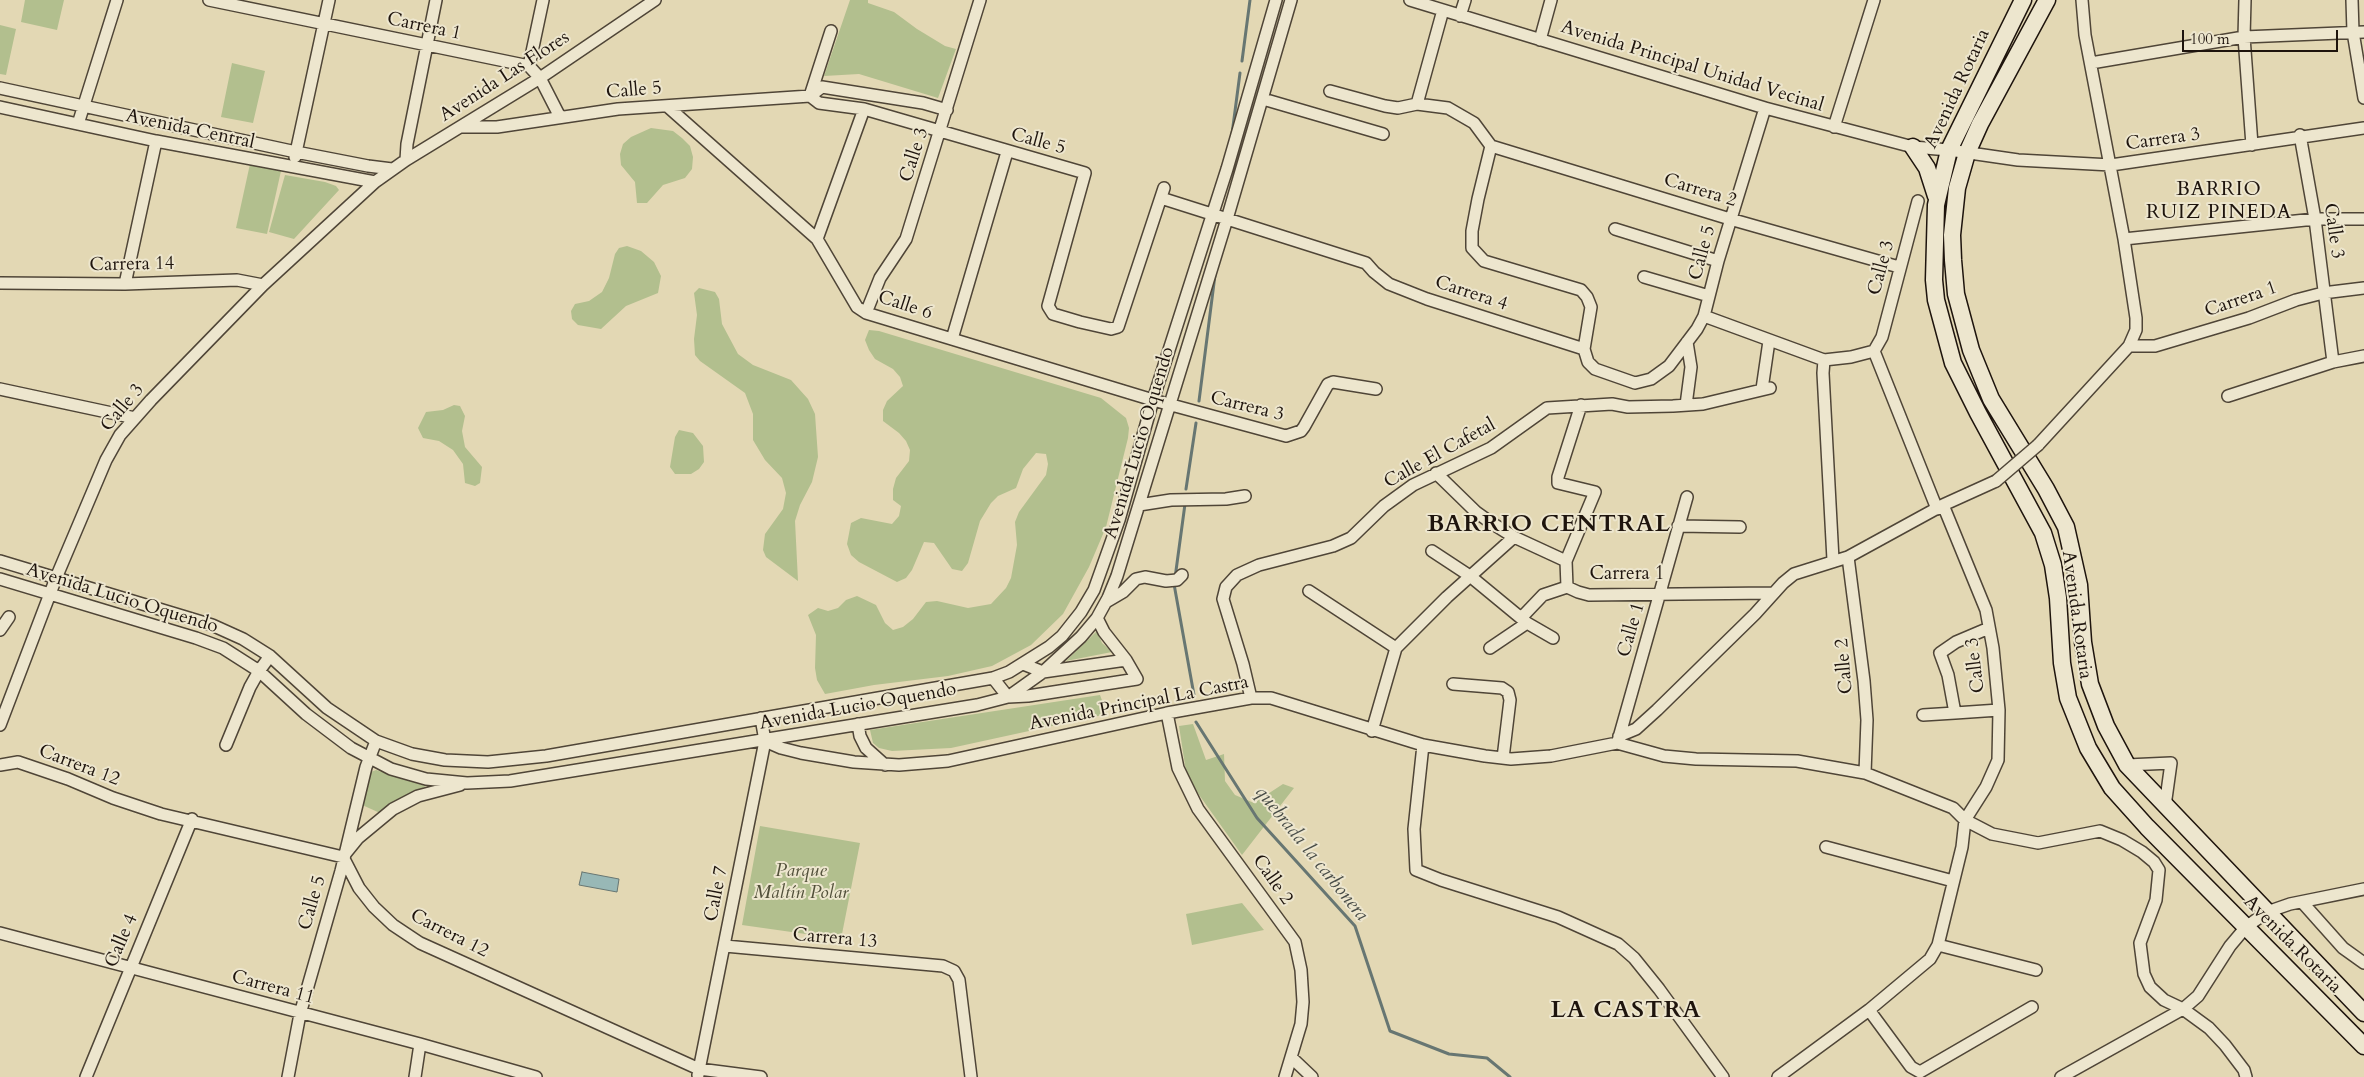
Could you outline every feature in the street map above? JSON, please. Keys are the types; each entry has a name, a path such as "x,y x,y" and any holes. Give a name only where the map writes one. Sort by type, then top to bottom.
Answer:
{"main road":[{"name":"Avenida Rotaria","path":"2023,0 1949,150 1936,205 1934,280 1953,363 1964,388 2043,533 2053,564 2058,598 2062,664 2068,698 2088,748 2112,788 2147,827 2364,1046"},
{"name":"Avenida Rotaria","path":"2047,0 1967,153 1957,188 1952,235 1956,294 1971,350 1991,399 2046,489 2066,527 2079,585 2083,642 2090,684 2106,726 2127,765 2364,1012"},
{"path":"1913,147 1923,159 1931,176 1936,205"}],"street":[{"path":"78,124 82,106 117,0"},
{"path":"293,168 329,0"},
{"path":"406,160 406,144 436,0"},
{"path":"543,0 529,66 540,78 560,118"},
{"name":"Avenida Las Flores","path":"370,182 540,78 654,0"},
{"name":"Calle 3","path":"866,312 880,278 906,239 941,132 980,0"},
{"name":"Avenida Lucio Oquendo","path":"0,561 212,625 243,639 270,656 327,708 376,741 412,754 471,763 546,756 993,678 1023,664 1062,636 1081,612 1094,590 1119,520 1153,400 1213,214 1276,0"},
{"name":"Avenida Lucio Oquendo","path":"0,579 196,638 223,648 258,671 306,714 351,748 390,769 426,779 467,783 510,781 977,705 1008,696 1043,672 1081,637 1097,618 1117,576 1228,219 1291,0"},
{"name":"Avenida Principal Unidad Vecinal","path":"1410,0 1765,108 1834,127 1913,147 1967,153"},
{"path":"1460,16 1465,0"},
{"path":"1540,40 1551,0"},
{"path":"1834,127 1874,0"},
{"path":"2245,0 2244,37 2252,145"},
{"path":"2352,0 2359,32 2364,98"},
{"name":"Carrera 1","path":"214,1 529,66"},
{"path":"1618,739 1636,729 1657,710 1755,614 1772,593 1794,574 1833,560 1848,557 1940,507 1996,481 2038,445 2129,346 2136,330 2136,318 2082,2"},
{"path":"1417,104 1443,10"},
{"path":"810,96 830,31"},
{"path":"2091,63 2244,37 2359,32"},
{"name":"Calle 5","path":"461,127 497,127 618,109 810,96 822,87 923,103 947,110"},
{"name":"Avenida Central","path":"0,88 296,152 392,169"},
{"path":"1330,91 1398,108 1417,104 1448,108 1474,123 1491,146 1478,199 1472,248 1484,261 1581,290 1587,297 1591,307 1584,349 1588,362 1595,369 1635,383 1651,379 1669,366 1687,342"},
{"name":"Calle 5","path":"810,96 819,103 864,109 1007,152 1085,173 1048,306 1053,314 1111,329 1118,327 1162,193 1213,214"},
{"path":"1263,99 1383,134"},
{"name":"Calle 6","path":"667,106 817,239 856,307 866,312 952,339 1153,400"},
{"name":"Avenida Central","path":"0,107 156,141 370,182"},
{"name":"Calle 5","path":"1687,342 1704,316 1730,219 1765,108"},
{"path":"817,239 864,109"},
{"name":"Carrera 3","path":"1967,153 2060,164 2111,165 2364,128"},
{"name":"Calle 3","path":"2300,136 2315,219 2333,362"},
{"path":"125,284 156,141"},
{"name":"Carrera 2","path":"1491,146 1730,219 1899,267"},
{"path":"952,339 1007,152"},
{"path":"368,166 371,173 370,182"},
{"name":"Calle 3","path":"0,725 56,578 106,460 120,434 263,285 370,182"},
{"name":"Calle 3","path":"1918,202 1899,267 1882,337 1874,350 1986,610 1994,648 1999,710 1998,760 1986,787 1965,820"},
{"path":"1213,214 1228,219"},
{"path":"2124,239 2315,219 2364,218"},
{"name":"Carrera 4","path":"1228,219 1366,263 1389,284 1427,299 1584,349"},
{"path":"1615,228 1718,261"},
{"path":"1644,277 1709,296"},
{"name":"Carrera 14","path":"0,283 125,284 237,280 263,285"},
{"name":"Carrera 1","path":"2129,346 2154,346 2249,318 2296,300 2323,293 2364,288"},
{"path":"1704,316 1824,360 1851,357 1874,350"},
{"name":"Calle El Cafetal","path":"1251,698 1243,664 1223,599 1226,587 1237,575 1259,565 1333,546 1351,538 1399,494 1436,473 1491,448 1548,408 1612,404 1645,408 1703,404 1766,389 1769,341"},
{"path":"1686,405 1691,368 1687,342"},
{"path":"2228,396 2333,362 2364,356"},
{"path":"1824,360 1833,560"},
{"name":"Carrera 3","path":"1170,404 1286,436 1301,431 1323,389 1328,384 1333,382 1376,389"},
{"path":"0,389 135,418"},
{"path":"1153,400 1170,404"},
{"path":"1566,561 1595,492 1558,483 1558,476 1581,405"},
{"name":"Carrera 1","path":"1436,473 1476,512 1514,536 1566,561 1567,586 1589,595 1772,593"},
{"path":"1139,505 1171,500 1226,499 1245,496"},
{"name":"Calle 1","path":"1618,739 1687,497"},
{"path":"1678,526 1740,527"},
{"path":"1372,731 1396,648 1514,536"},
{"path":"1432,551 1470,576 1524,620 1553,638"},
{"name":"Calle 2","path":"1848,557 1864,681 1867,720 1865,773"},
{"path":"1106,602 1124,592 1136,579 1145,577 1172,581 1177,580 1182,575"},
{"path":"1490,648 1524,620 1543,595 1567,586"},
{"path":"1309,590 1396,648"},
{"path":"0,630 8,618"},
{"path":"993,678 1008,696 1028,696 1137,679 1126,660 1104,632 1097,618"},
{"path":"1955,713 1948,675 1940,653 1956,642 1989,628"},
{"path":"226,745 258,671 270,656"},
{"path":"1023,664 1043,672 1126,660"},
{"path":"1453,684 1502,688 1508,692 1510,700 1503,758"},
{"name":"Avenida Principal La Castra","path":"765,740 781,748 801,753 885,765 956,760 1167,713 1251,698 1280,700 1372,731 1423,745 1503,758 1551,756 1618,739 1664,756 1696,760 1797,761 1865,773 1953,808 1965,820 1992,834 2038,843 2100,831 2122,840 2154,862 2159,870 2156,900 2140,943 2141,960 2150,987 2164,1000 2183,1009"},
{"path":"1923,715 1999,710"},
{"name":"Calle 2","path":"1167,713 1178,768 1198,809 1295,942 1301,970 1303,1002 1301,1024 1285,1077"},
{"name":"Calle 7","path":"698,1073 765,740 761,718"},
{"path":"858,724 860,736 866,748 885,765"},
{"name":"Calle 5","path":"288,1077 300,1014 356,804 376,741"},
{"path":"1423,745 1414,829 1416,870 1441,880 1558,917 1618,944 1634,958 1659,989 1723,1077"},
{"path":"546,756 549,774"},
{"name":"Carrera 12","path":"0,765 18,762 161,814 192,819 343,857 359,888 374,907 393,925 420,943 698,1073 761,1077"},
{"path":"2127,765 2171,763 2165,806"},
{"path":"356,804 356,815 361,822 370,824 418,796 467,783"},
{"name":"Calle 4","path":"86,1077 129,968 192,819"},
{"path":"1778,1077 1869,1010 1930,959 1938,945 1962,847 1965,820"},
{"path":"343,857 377,821"},
{"path":"1826,847 1953,881"},
{"path":"2061,1077 2183,1009 2198,996 2230,946 2246,927 2267,912 2302,902 2364,889"},
{"path":"2302,902 2343,948 2364,963"},
{"name":"Carrera 11","path":"0,933 300,1014 420,1044 536,1077"},
{"path":"1938,945 2036,970"},
{"name":"Carrera 13","path":"725,946 943,966 954,971 959,980 971,1077"},
{"path":"1869,1010 1911,1067 1920,1072 1931,1068 2032,1006"},
{"path":"2183,1009 2209,1028 2225,1044 2246,1077"},
{"path":"415,1077 420,1044"},
{"path":"1292,1058 1312,1077"}],"green space":[{"path":"25,0 64,0 57,30 21,22"},
{"path":"850,0 868,0 868,3 894,12 945,46 956,49 938,98 859,74 824,76"},
{"path":"0,25 16,29 6,75 0,74"},
{"path":"232,63 265,71 253,123 221,117"},
{"path":"651,128 673,131 690,146 693,157 692,169 685,178 663,185 647,203 637,203 635,182 621,165 620,154 623,144 631,137"},
{"path":"250,164 281,171 267,234 236,228"},
{"path":"285,175 325,182 336,186 339,190 294,239 269,232"},
{"path":"627,246 641,251 654,262 661,276 658,293 626,306 601,329 578,325 572,319 571,311 575,304 589,301 602,292 609,278 615,254 619,248"},
{"path":"699,288 715,292 719,299 722,324 738,354 753,365 791,380 808,399 815,414 818,457 812,482 800,505 795,521 798,581 766,557 763,550 765,534 783,509 786,493 782,478 765,460 753,440 753,414 745,393 700,361 695,355 694,339 697,315 694,293"},
{"path":"869,330 879,331 1101,398 1126,418 1129,428 1128,438 1106,527 1089,567 1063,614 1031,645 992,666 948,676 874,685 825,694 817,680 815,668 816,635 808,615 818,608 828,611 838,608 846,600 857,596 876,605 885,623 893,630 903,627 913,619 926,602 937,601 968,608 991,604 1006,588 1011,578 1017,545 1015,522 1019,512 1046,475 1048,464 1046,454 1036,453 1023,469 1016,488 998,496 991,503 980,521 968,563 962,571 952,569 934,543 924,542 912,570 906,578 897,582 859,562 851,555 847,544 851,523 861,518 892,524 899,516 901,506 893,500 893,489 896,478 909,461 910,450 906,441 899,433 883,421 883,410 887,401 903,386 900,377 893,369 875,359 869,350 865,340"},
{"path":"454,405 460,406 465,416 462,431 465,447 482,467 480,483 475,486 465,483 463,464 453,450 439,441 423,438 418,428 426,412 443,410"},
{"path":"679,430 693,433 703,446 704,462 699,469 691,474 675,474 670,467 675,437"},
{"path":"1097,631 1102,643 1112,652 1066,661"},
{"path":"1100,695 1107,714 951,748 892,751 879,748 873,743 870,730"},
{"path":"1193,724 1206,760 1224,754 1225,781 1235,795 1254,803 1283,784 1294,788 1242,855 1187,778 1179,726"},
{"path":"376,770 426,786 380,813 360,804 371,772"},
{"name":"Parque Maltín Polar","path":"760,826 860,843 841,939 742,925"},
{"path":"1242,903 1264,930 1192,945 1186,914"}],"water":[{"path":"582,872 619,879 617,892 579,885"}],"waterway":[{"name":"quebrada la carbonera","path":"1242,61 1250,0"},
{"name":"quebrada la carbonera","path":"1232,134 1240,73"},
{"name":"quebrada la carbonera","path":"1199,401 1215,275"},
{"name":"quebrada la carbonera","path":"1186,489 1196,423"},
{"name":"quebrada la carbonera","path":"1175,578 1185,504"},
{"name":"quebrada la carbonera","path":"1174,584 1194,695"},
{"name":"quebrada la carbonera","path":"1196,722 1257,818 1355,926 1390,1031 1449,1054 1487,1058 1510,1077"}],"district":[{"name":"BARRIO RUIZ PINEDA","path":"2219,202"},
{"name":"BARRIO CENTRAL","path":"1549,525"},
{"name":"LA CASTRA","path":"1626,1011"}]}
